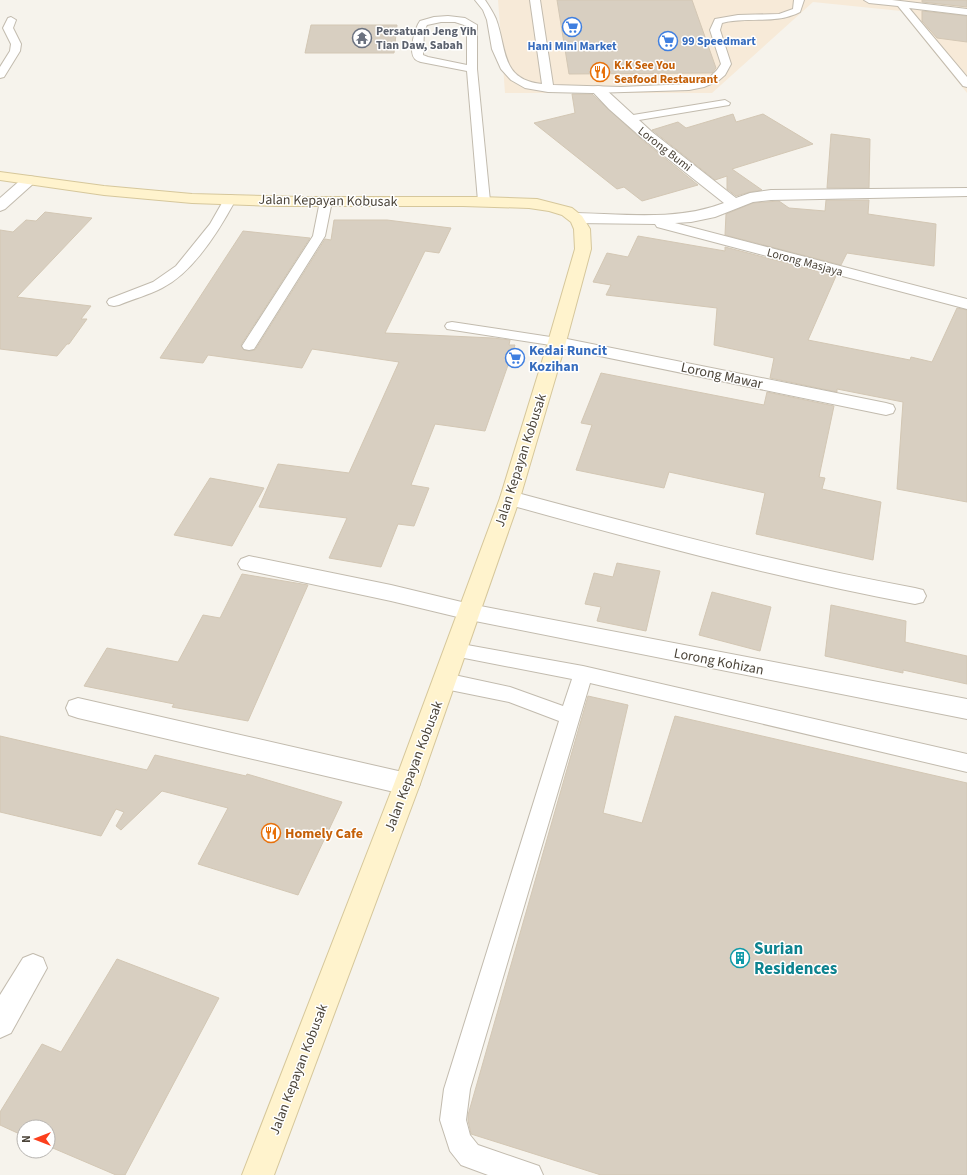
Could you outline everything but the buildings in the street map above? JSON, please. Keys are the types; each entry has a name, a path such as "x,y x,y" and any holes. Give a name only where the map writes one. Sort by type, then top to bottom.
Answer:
{"street":[{"name":"Lorong Bumi","path":"598,90 627,119 734,204"},
{"name":"Jalan Kepayan Kobusak","path":"0,176 137,194 230,199 326,201 484,201 534,204 559,208 572,214 582,227 584,238 583,249 557,342 510,498 407,784 258,1175"},
{"path":"0,206 29,180"},
{"name":"Lorong Masjaya","path":"576,218 643,219 703,215 715,212 750,198 771,196 967,192"},
{"name":"Lorong Masjaya","path":"643,219 967,304"},
{"name":"Lorong Mawar","path":"557,342 886,409"},
{"path":"510,498 784,569 865,588 915,596"},
{"name":"Lorong Kohizan","path":"249,564 391,593 470,612 967,709"},
{"path":"78,708 407,784"},
{"path":"0,1023 33,968"}],"lane":[{"path":"480,0 490,13 493,22 496,49 500,59 507,70 521,82 529,86 548,89 598,90 637,90 696,86 706,82 717,77 723,71 726,64 715,30 718,22 733,18 773,17 791,14 797,10 799,0"},
{"path":"490,13 495,0"},
{"path":"535,0 548,89"},
{"path":"869,0 967,12"},
{"path":"901,4 967,84"},
{"path":"0,75 16,51 16,44 8,28 10,20"},
{"path":"472,69 425,60 419,57 419,31 423,23 436,20 449,20 464,21 472,25 472,69 484,201"},
{"path":"627,119 725,103"},
{"path":"114,302 158,285 181,269 216,225 230,199"},
{"path":"249,346 319,236 326,201"},
{"path":"452,326 557,342"},
{"path":"456,650 583,674 967,763"},
{"path":"530,1175 470,1156 459,1142 453,1120 456,1089 583,674"},
{"path":"445,681 510,695 569,716"}],"shaded area":[{"path":"498,0 967,0 967,93 901,11 813,2 712,93 505,93"}],"place":[{"name":"Hani Mini Market","path":"572,27"},
{"name":"Persatuan Jeng Yih Tian Daw, Sabah","path":"362,38"},
{"name":"99 Speedmart","path":"668,41"},
{"name":"K.K See You Seafood Restaurant","path":"600,72"},
{"name":"Kedai Runcit Kozihan","path":"515,358"},
{"name":"Homely Cafe","path":"271,833"},
{"name":"Surian Residences","path":"740,958"}]}
